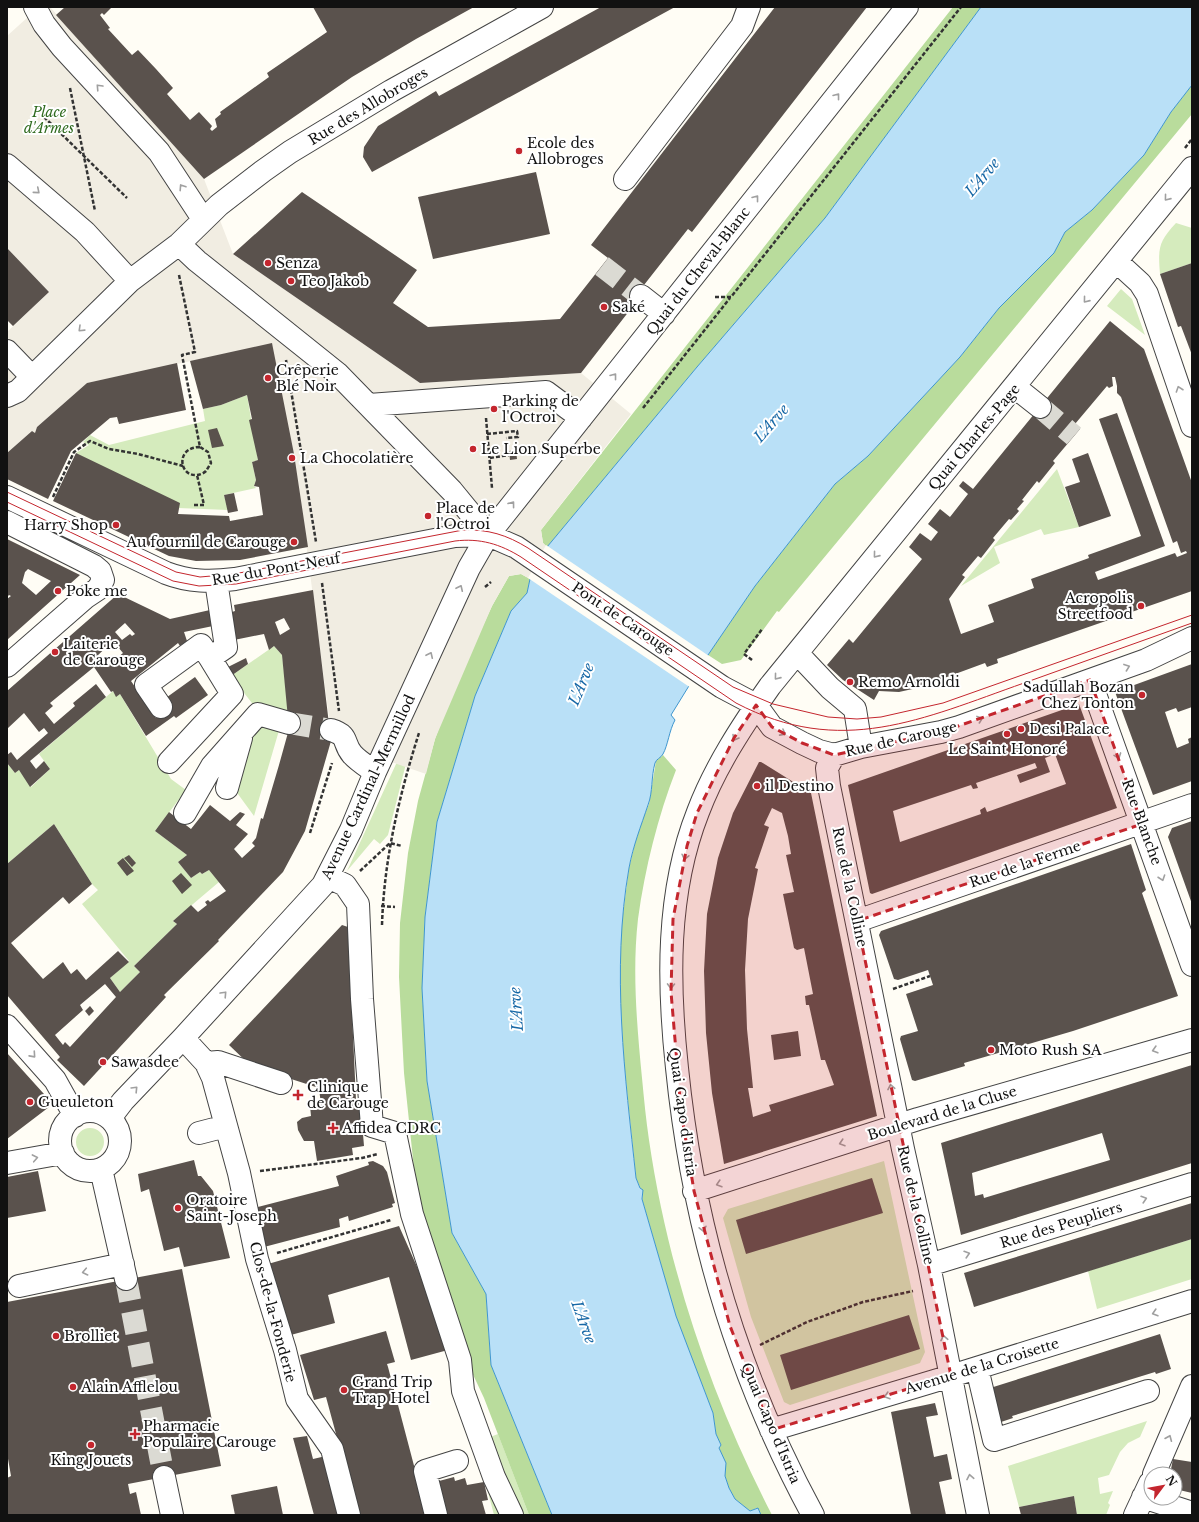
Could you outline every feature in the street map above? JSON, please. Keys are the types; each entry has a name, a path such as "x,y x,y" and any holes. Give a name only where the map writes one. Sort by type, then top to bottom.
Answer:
{"street":[{"path":"7,413 19,388 130,281 179,244 203,220 159,152 62,47 44,24 35,7"},
{"name":"Rue des Allobroges","path":"203,220 218,205 290,152 391,91 508,15 542,7"},
{"path":"625,179 742,26 749,7"},
{"name":"Quai du Cheval-Blanc","path":"488,535 907,7"},
{"path":"7,165 85,232 130,281"},
{"name":"Quai Charles-Page","path":"756,706 796,653 1015,387 1192,168"},
{"path":"179,244 337,373 452,491 488,535"},
{"path":"1116,262 1140,283 1146,294 1192,426"},
{"path":"641,296 664,314"},
{"path":"7,351 19,388"},
{"path":"1015,387 1040,407"},
{"path":"369,405 546,392 581,418"},
{"name":"Rue du Pont-Neuf","path":"7,497 166,573 191,580 216,581 454,536 488,535"},
{"path":"7,522 94,566 100,571 103,580 98,589 86,597 7,666"},
{"name":"Pont de Carouge","path":"488,535 503,540 524,552 722,688 756,706"},
{"name":"Avenue Cardinal-Mermillod","path":"110,1118 123,1101 303,909 337,881 351,830 375,772 469,568 488,535"},
{"path":"210,658 226,647 216,581"},
{"name":"Rue de Carouge","path":"756,706 772,727 802,744 834,755 861,747 941,732 1146,660 1192,638"},
{"path":"161,707 146,685 201,645 232,694 169,762"},
{"path":"796,653 830,688 855,709 861,747"},
{"name":"Rue Blanche","path":"1090,680 1192,965"},
{"name":"Quai Capo d'Istria","path":"756,706 716,772 697,813 686,852 674,919 671,992 674,1037 681,1112 694,1191 710,1258 730,1326 771,1430 793,1479 813,1515"},
{"path":"185,813 212,766 258,714 289,723"},
{"path":"335,732 346,738 352,754 375,772"},
{"path":"227,788 242,733"},
{"name":"Rue de la Colline","path":"834,755 827,768 829,786 898,1125 929,1265 978,1515"},
{"name":"Rue de la Ferme","path":"857,922 1192,806"},
{"path":"337,881 358,904 362,999 372,1126 395,1133 412,1214 460,1360 463,1391 494,1477 512,1515"},
{"path":"7,1026 55,1080 74,1116"},
{"name":"Clos-de-la-Fonderie","path":"183,1038 206,1063 220,1099 257,1259 285,1350 297,1398 332,1449 349,1515"},
{"name":"Boulevard de la Cluse","path":"694,1191 898,1125 1192,1040"},
{"path":"206,1063 218,1062 281,1083"},
{"path":"92,1111 99,1112 110,1118 118,1128 120,1140 118,1152 111,1162 101,1169 87,1171 70,1162 63,1153 61,1138 66,1124 74,1116 92,1111"},
{"path":"199,1133 226,1126"},
{"path":"7,1163 63,1153"},
{"path":"19,1286 124,1271 101,1169"},
{"name":"Rue des Peupliers","path":"929,1265 1192,1184"},
{"name":"Avenue de la Croisette","path":"771,1430 1192,1301"},
{"path":"977,1368 994,1440 1148,1391"},
{"path":"1157,1466 1192,1386"},
{"path":"436,1515 425,1471 457,1462"},
{"path":"164,1477 172,1515"},
{"path":"1172,1506 1192,1512"}],"path":[{"path":"643,408 961,7"},
{"path":"70,87 82,155 95,212"},
{"path":"44,117 127,198"},
{"path":"179,274 195,352 182,355 200,447"},
{"path":"716,297 731,297"},
{"path":"285,355 319,562 341,728 335,732 310,833"},
{"path":"484,396 492,488"},
{"path":"487,434 517,431 518,437 506,438"},
{"path":"56,490 74,452 90,441 109,449 138,454 183,466"},
{"path":"192,447 200,447 208,452 211,462 206,472 197,475 188,473 183,466 182,458 186,451 192,447"},
{"path":"490,458 509,455"},
{"path":"194,505 204,505 197,475"},
{"path":"480,590 491,582"},
{"path":"752,660 744,654 762,630"},
{"path":"382,928 384,891 390,843 406,776 421,726"},
{"path":"337,881 390,843 402,846"},
{"path":"887,991 930,976"},
{"path":"238,1173 362,1158 398,1149"},
{"path":"257,1259 412,1214"},
{"path":"756,1347 807,1322 863,1302 918,1290"}],"highlighted area":[{"path":"1090,680 1142,824 857,921 951,1376 771,1430 730,1326 694,1191 681,1111 671,992 673,919 687,846 697,813 734,738 756,705 772,727 802,743 834,755 941,732"}],"green space":[{"path":"953,7 981,7 825,218 697,367 547,547 543,543 541,530"},
{"path":"1192,85 1192,114 779,612 777,611 741,660 722,664 708,655 755,586 835,484 868,456 960,357 999,308 1054,253 1065,232 1092,210 1144,155 1171,112"},
{"path":"1176,223 1192,228 1192,263 1160,274 1160,246 1166,235"},
{"path":"1121,289 1132,299 1145,335 1107,306"},
{"path":"247,395 258,460 252,462 256,480 254,486 256,488 224,495 228,510 178,508 76,453 89,445 83,442 90,435 109,445 205,421 203,409 221,405"},
{"path":"1057,469 1079,527 1044,535 1041,529 994,547 1000,563 961,586"},
{"path":"521,574 530,579 527,593 511,611 475,696 437,822 425,917 422,988 427,1081 452,1233 486,1294 491,1365 552,1515 529,1515 484,1398 461,1349 416,1188 404,1073 399,977 400,923 408,853 418,801 435,739 449,700 492,606 509,576"},
{"path":"274,646 282,655 289,718 255,707 231,676"},
{"path":"113,691 116,696 120,694 171,779 186,790 155,831 187,855 178,862 191,878 200,872 202,874 209,870 219,882 173,921 177,924 134,966 140,972 120,992 110,978 129,961 82,904 98,890 92,884 54,824 7,864 7,763 15,773 19,770 31,787 50,769 39,754"},
{"path":"418,716 388,835 380,844 374,839 347,871"},
{"path":"256,724 280,727 254,816 235,790"},
{"path":"663,755 676,770 663,806 648,862 638,919 635,959 638,1039 649,1140 657,1189 668,1237 680,1285 695,1333 730,1426 772,1515 761,1515 757,1508 750,1511 735,1499 729,1488 725,1476 725,1463 719,1448 721,1445 716,1434 713,1413 676,1317 642,1199 643,1194 636,1178 624,1062 620,995 621,929 629,868 639,827 649,804 656,761"},
{"path":"90,1128 100,1132 104,1142 100,1152 90,1156 80,1152 76,1142 80,1132"},
{"path":"884,1161 925,1352 920,1363 790,1405 784,1402 751,1317 723,1218 728,1209"},
{"path":"1192,1239 1192,1279 1097,1309 1088,1271"},
{"path":"1147,1421 1140,1437 1128,1443 1120,1452 1109,1475 1098,1478 1100,1494 1113,1491 1108,1503 1110,1505 1106,1515 1077,1515 1074,1496 1019,1507 1008,1466"},
{"path":"498,1434 529,1515 494,1515 483,1473 472,1444"}],"shaded area":[{"path":"39,7 50,7 204,179 233,254 420,383 581,373 631,414 541,530 543,543 547,547 530,579 521,574 509,576 492,606 435,739 426,774 368,754 330,725 298,482 272,344 87,383 37,427 35,433 32,431 7,453 7,332 49,292 7,248 7,36"}],"water":[{"name":"L'Arve","path":"981,7 1192,7 1192,85 1171,112 1144,155 1092,210 1065,232 1054,253 999,308 960,357 868,456 835,484 755,586 708,655 671,715 675,720 665,750 655,763 650,800 637,836 629,868 621,945 620,984 624,1062 636,1178 640,1188 643,1190 642,1199 676,1316 713,1413 716,1434 721,1445 719,1448 726,1463 725,1476 729,1488 735,1499 750,1511 758,1508 761,1515 552,1515 491,1365 486,1294 452,1233 427,1081 422,988 425,917 437,822 475,696 511,611 527,593 530,579 547,547 697,367 825,218"}],"pier":[{"path":"546,545 709,656 691,688 528,578"}],"building":[{"path":"65,7 112,7 104,15 102,13 100,15 110,28 108,29 132,55 138,50 156,69 173,88 167,94 190,120 199,112 212,126 210,129 212,131 217,127 215,119 221,114 220,112 269,77 267,73 327,32 313,7 474,7 352,77 204,179 56,15"},
{"path":"601,7 675,7 372,172 363,157 364,147 378,126 436,91 439,96"},
{"path":"775,7 867,7 692,232 688,229 644,285 647,288 581,373 420,383 233,254 302,192 417,270 393,303 428,327 560,319 608,258 591,245"},
{"path":"536,172 550,234 433,259 418,197"},
{"path":"7,248 49,292 13,326 7,320"},
{"path":"1192,263 1192,355 1181,326 1178,327 1160,274"},
{"path":"1110,321 1144,349 1192,483 1192,591 997,659 998,663 987,667 985,663 917,688 899,692 879,691 874,700 843,680 827,665 849,639 853,643 922,559 909,547 920,533 931,541 938,532 928,524 940,509 950,517 968,494 959,486 963,481 973,489","holes":["1112,377 1115,377 1117,393 1121,397 1173,543 1177,541 1181,553 1186,551 1187,553 1177,557 1175,553 1098,580 1095,572 1165,546 1117,413 1099,419 1141,536 1088,555 1089,558 1031,579 1034,588 988,605 994,622 961,634 949,599 965,577 962,575 978,556 981,558 995,540 993,538 1009,519 1011,520 1019,511 1017,509 1024,501 1022,500 1037,481 1039,483 1055,463 1053,461 1080,429 1075,424 1107,386 1109,388 1113,386"]},
{"path":"272,343 294,454 308,547 240,560 196,561 169,556 53,501 76,453 180,503 178,514 229,516 230,521 263,515 259,487 254,486 256,480 252,462 258,460 249,420 252,419 247,395 221,405 203,409 190,361"},
{"path":"177,363 186,410 119,424 117,417 110,418 71,451 48,499 7,479 7,453 32,431 35,433 37,427 87,383"},
{"path":"217,428 224,446 212,448 208,430"},
{"path":"516,450 517,459 510,460 509,451"},
{"path":"1088,453 1111,516 1079,527 1065,487 1080,482 1072,459"},
{"path":"234,493 238,511 228,513 224,495"},
{"path":"7,539 80,575 7,640 7,599 11,596 9,595 7,597","holes":["28,569 51,581 36,595 22,583 25,572"]},
{"path":"313,590 331,741 305,831 283,872 218,940 219,941 164,995 166,997 84,1086 57,1060 60,1057 7,995 7,864 54,824 92,884 69,904 63,897 11,943 43,979 63,962 71,974 77,969 86,980 118,951 129,962 110,978 120,992 140,972 134,966 177,924 173,921 191,905 198,912 207,905 205,902 208,900 210,902 226,891 209,870 202,874 200,872 191,878 178,862 187,855 155,831 169,812 191,829 210,805 230,821 240,812 245,814 236,825 248,834 234,849 242,858 255,846 252,843 256,838 261,818 263,819 289,729 282,655 274,646 269,650 264,634 234,640 229,613 235,611 234,605","holes":["284,618 290,629 280,635 275,622","105,984 116,997 70,1047 65,1042 63,1045 55,1035 83,1010 80,1005"]},
{"path":"118,594 170,619 210,610 213,626 184,632 187,641 180,646 178,643 131,681 156,718 169,709 163,700 195,677 208,695 176,718 174,716 146,736 120,694 116,697 113,691 111,692 94,667 50,703 53,706 45,713 54,724 75,706 73,703 96,684 106,697 30,761 36,769 44,761 50,769 30,787 19,770 15,773 7,763 7,755 11,752 17,760 48,733 44,728 39,732 24,713 7,729 7,691","holes":["125,623 135,634 132,636 130,634 122,640 115,632","113,641 123,653 106,667 97,656"]},
{"path":"246,658 248,664 231,676 226,668"},
{"path":"1192,664 1192,707 1178,712 1176,708 1165,712 1177,748 1189,743 1188,739 1192,737 1192,781 1153,795 1115,692"},
{"path":"1079,704 1117,808 872,894 870,893 848,785","holes":["1055,754 1066,784 987,812 985,807 980,810 981,814 900,842 893,811 971,785 973,789 978,788 976,783 1035,763 1037,768 1017,775 1020,783 1050,772 1045,758"]},
{"path":"759,762 811,793 877,1116 724,1164 712,1093 706,1033 704,971 707,914 718,858 733,813","holes":["772,808 782,813 791,854 786,855 794,892 783,894 794,948 797,950 804,948 813,994 805,996 806,1005 809,1005 821,1060 825,1060 834,1085 769,1105 771,1111 753,1117 748,1088 753,1088 747,1029 745,970 748,919 758,869 755,868 769,827 764,825"]},
{"path":"1192,821 1192,904 1168,837 1172,828"},
{"path":"1131,844 1146,890 1142,893 1178,996 1073,1031 964,1063 965,1066 915,1081 912,1080 900,1039 901,1036 918,1031 906,994 933,985 928,970 898,980 894,979 879,935 881,931"},
{"path":"129,855 136,863 132,867 124,858"},
{"path":"123,858 134,871 127,876 117,863"},
{"path":"181,873 192,885 182,894 172,881"},
{"path":"342,925 348,927 356,1100 359,1102 365,1134 363,1134 364,1146 352,1148 353,1155 317,1161 314,1141 304,1141 298,1130 297,1122 302,1118 311,1116 310,1106 321,1105 319,1088 251,1066 229,1045"},
{"path":"90,1006 94,1011 89,1016 85,1011"},
{"path":"798,1031 801,1056 774,1060 771,1035"},
{"path":"7,1053 53,1104 7,1139"},
{"path":"1192,1065 1192,1163 961,1235 941,1143","holes":["1102,1133 1110,1160 984,1198 983,1194 975,1196 972,1173"]},
{"path":"194,1160 198,1176 201,1176 213,1191 230,1258 184,1267 179,1247 164,1251 149,1189 141,1192 138,1174"},
{"path":"373,1161 383,1166 387,1172 395,1203 392,1204 393,1207 349,1221 348,1216 339,1219 340,1227 264,1247 254,1208 339,1186 336,1176 369,1165 368,1162"},
{"path":"38,1171 46,1211 7,1218 7,1177"},
{"path":"872,1178 883,1213 746,1254 736,1220"},
{"path":"1192,1203 1192,1239 974,1307 964,1273"},
{"path":"399,1226 418,1269 448,1350 411,1360 389,1277 328,1295 335,1323 287,1336 268,1264"},
{"path":"182,1269 221,1466 128,1484 130,1494 136,1492 141,1515 7,1515 7,1478 11,1476 7,1453 7,1302"},
{"path":"909,1315 920,1349 791,1390 780,1355"},
{"path":"386,1331 395,1362 387,1364 427,1515 358,1515 326,1397 314,1400 300,1355"},
{"path":"1160,1334 1171,1369 1156,1374 1155,1372 1012,1416 1013,1418 998,1423 987,1389"},
{"path":"935,1403 938,1415 926,1417 934,1457 947,1454 952,1479 939,1482 946,1515 911,1515 891,1412"},
{"path":"307,1436 313,1459 326,1456 340,1515 314,1515 293,1438"},
{"path":"1173,1459 1192,1462 1192,1493 1183,1491 1183,1466 1172,1466"},
{"path":"454,1477 455,1481 465,1478 467,1485 484,1482 488,1500 482,1501 486,1515 441,1515 439,1481"},
{"path":"277,1486 283,1515 235,1515 231,1495"},
{"path":"1074,1496 1077,1515 1021,1515 1019,1507"}],"tunnel":[{"path":"602,266 641,296"},
{"path":"1040,407 1074,436"},
{"path":"289,723 331,730"},
{"path":"126,1279 164,1477"}],"tram line":[{"path":"7,492 176,572 200,577 234,574 463,530 489,532 505,536 528,548 733,687 773,704 828,717 857,719 881,717 943,703 1192,615"},
{"path":"7,502 173,581 199,586 236,584 455,541 473,540 490,543 521,557 736,703 774,719 811,728 846,730 881,727 916,720 951,709 1192,623"}],"place":[{"name":"Ecole des Allobroges","path":"519,151"},
{"name":"Senza","path":"268,263"},
{"name":"Teo Jakob","path":"291,281"},
{"name":"Saké","path":"604,307"},
{"name":"Crêperie Blé Noir","path":"268,378"},
{"name":"Parking de l'Octroi","path":"494,409"},
{"name":"Le Lion Superbe","path":"473,449"},
{"name":"La Chocolatière","path":"292,458"},
{"name":"Place de l'Octroi","path":"428,516"},
{"name":"Harry Shop","path":"116,525"},
{"name":"Au fournil de Carouge","path":"294,542"},
{"name":"Poke me","path":"58,591"},
{"name":"Acropolis Streetfood","path":"1141,606"},
{"name":"Laiterie de Carouge","path":"55,652"},
{"name":"Remo Arnoldi","path":"850,682"},
{"name":"Sadullah Bozan Chez Tonton","path":"1142,695"},
{"name":"Desi Palace","path":"1021,729"},
{"name":"Le Saint Honoré","path":"1007,734"},
{"name":"il Destino","path":"757,786"},
{"name":"Moto Rush SA","path":"991,1050"},
{"name":"Sawasdee","path":"103,1062"},
{"name":"Clinique de Carouge","path":"298,1095"},
{"name":"Gueuleton","path":"30,1102"},
{"name":"Affidea CDRC","path":"333,1128"},
{"name":"Oratoire Saint-Joseph","path":"178,1208"},
{"name":"Brolliet","path":"56,1336"},
{"name":"Alain Afflelou","path":"73,1387"},
{"name":"Grand Trip Trap Hotel","path":"344,1390"},
{"name":"Pharmacie Populaire Carouge","path":"135,1434"},
{"name":"King Jouets","path":"91,1445"}],"park label":[{"name":"Place d'Armes","path":"49,120"}]}
